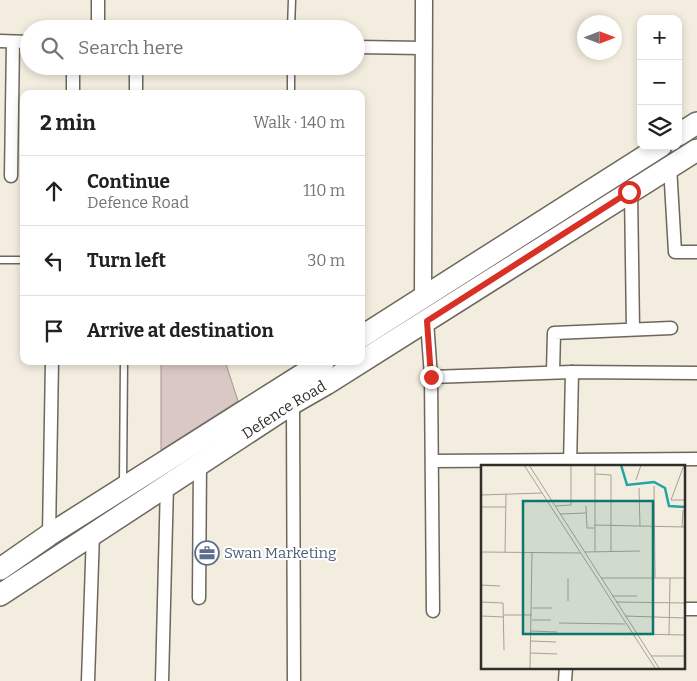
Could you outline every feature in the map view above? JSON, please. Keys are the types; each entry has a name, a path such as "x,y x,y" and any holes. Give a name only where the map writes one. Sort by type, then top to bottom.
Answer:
{"main road":[{"path":"682,132 697,123"},
{"name":"Defence Road","path":"365,350 401,324 423,298 655,150"},
{"name":"Defence Road","path":"365,337 401,324 427,321 697,150"},
{"path":"619,174 630,192"},
{"path":"451,281 464,297"},
{"name":"Defence Road","path":"0,594 93,533 319,365"},
{"name":"Defence Road","path":"0,569 123,489 200,463 344,365"}],"street":[{"path":"98,0 98,20"},
{"path":"423,298 424,0"},
{"path":"0,41 20,42"},
{"path":"11,176 13,42"},
{"path":"365,47 423,48"},
{"path":"73,75 73,90"},
{"path":"136,75 136,90"},
{"path":"670,166 675,252 697,252"},
{"path":"630,192 633,330"},
{"path":"427,321 431,377 433,611"},
{"path":"553,372 554,333 670,328"},
{"path":"50,535 52,365"},
{"path":"431,377 553,372 697,373"},
{"path":"570,463 572,372"},
{"path":"292,402 294,681"},
{"path":"432,461 570,463 697,459"},
{"path":"199,598 200,463"},
{"path":"162,681 174,472"},
{"path":"88,681 93,533"},
{"path":"0,594 0,603"},
{"path":"684,609 697,609"},
{"path":"565,681 566,668"}],"lane":[{"path":"291,20 292,0"},
{"path":"291,75 291,90"},
{"path":"0,260 20,260"},
{"path":"123,489 124,365"}],"building":[{"path":"161,365 226,365 238,401 161,450"}],"place":[{"name":"Swan Marketing","path":"207,553"}],"route":[{"path":"431,377 427,321 629,192"}]}
